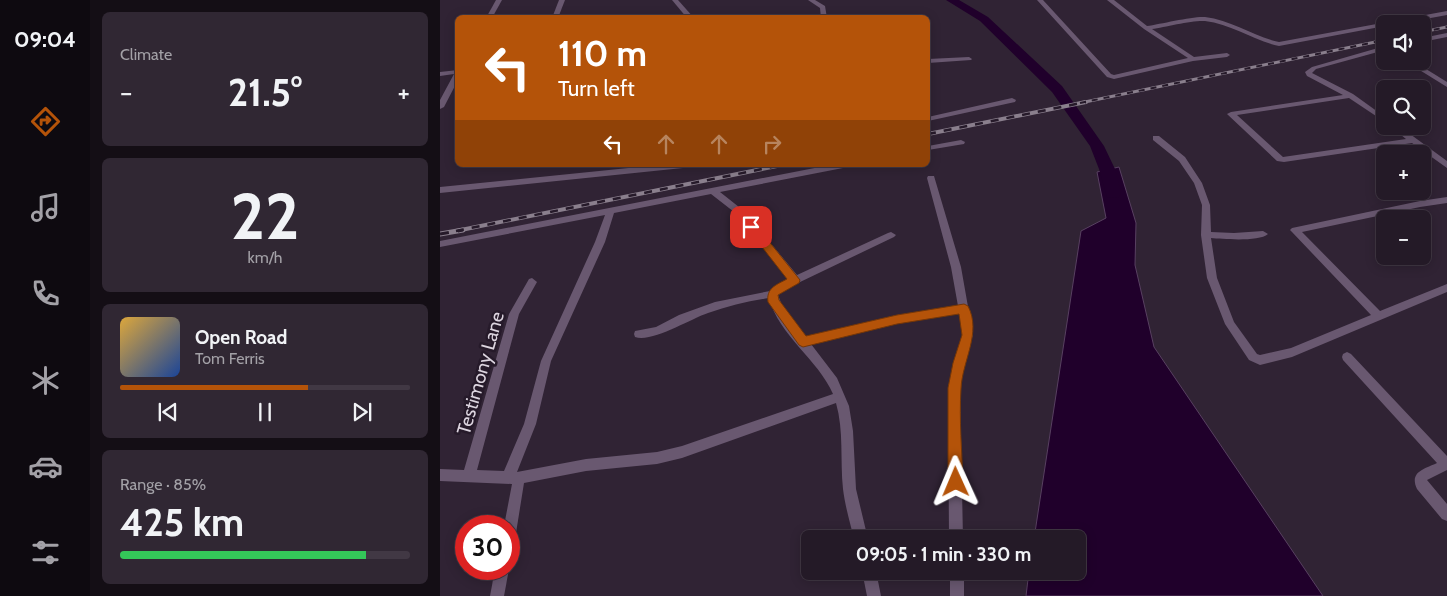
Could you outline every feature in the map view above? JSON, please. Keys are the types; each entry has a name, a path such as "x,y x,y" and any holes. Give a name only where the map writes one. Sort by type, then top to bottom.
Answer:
{"street":[{"path":"491,15 499,0"},
{"path":"556,15 562,0"},
{"path":"675,0 688,15"},
{"path":"811,0 823,7 824,15"},
{"path":"1040,0 1109,76 1114,77 1193,59 1227,55"},
{"path":"1110,0 1146,28 1193,59"},
{"path":"1431,16 1447,13"},
{"path":"1146,28 1204,19 1232,26 1269,42 1279,44 1376,26"},
{"path":"1431,38 1447,34"},
{"path":"1376,51 1309,70 1309,75 1350,96 1376,114"},
{"path":"930,60 969,59"},
{"path":"1423,70 1447,85"},
{"path":"440,74 455,74"},
{"path":"440,107 455,78"},
{"path":"1350,96 1231,114 1280,159 1284,160 1414,140"},
{"path":"930,119 1012,100"},
{"path":"1407,135 1447,166"},
{"path":"1156,138 1182,159 1198,183 1206,205 1206,234 1212,278 1230,324 1253,357 1260,360 1292,352 1447,288"},
{"path":"930,148 961,142"},
{"path":"440,190 664,167"},
{"path":"440,244 714,192 833,167"},
{"path":"931,178 956,267 968,335 959,363 954,388 956,530"},
{"path":"714,192 741,213 795,280"},
{"path":"1378,316 1295,230 1447,200"},
{"path":"510,515 513,478 530,424 546,361 600,242 610,212"},
{"path":"1206,234 1241,236 1263,234"},
{"path":"639,334 662,330 682,319 706,310 757,296 773,294 795,280 891,235"},
{"name":"Testimony Lane","path":"469,476 514,314 532,282"},
{"path":"773,294 778,310 825,368 840,396 848,431 849,483 852,506 859,530"},
{"path":"803,342 890,321 964,309"},
{"path":"1347,357 1447,464 1422,476 1420,479 1421,485 1447,514"},
{"path":"440,474 513,478 586,465 657,458 840,396"},
{"path":"497,596 500,580"},
{"path":"871,580 874,596"},
{"path":"957,580 957,596"}],"shaded area":[{"path":"1119,167 1136,223 1135,265 1154,347 1323,596 1026,596 1028,580 1086,580 1086,530 1035,530 1081,231 1106,218 1097,172"}],"waterway":[{"path":"951,0 984,19 1057,89 1097,146 1107,169 1113,193"}],"railway":[{"path":"1431,30 1447,27"},
{"path":"1080,103 1376,42"},
{"path":"930,134 1086,102"},
{"path":"456,231 772,167"},
{"path":"440,234 463,230"}],"route":[{"path":"751,227 795,280 773,294 774,302 803,342 897,319 964,309 968,335 959,363 954,388 956,482"}]}
